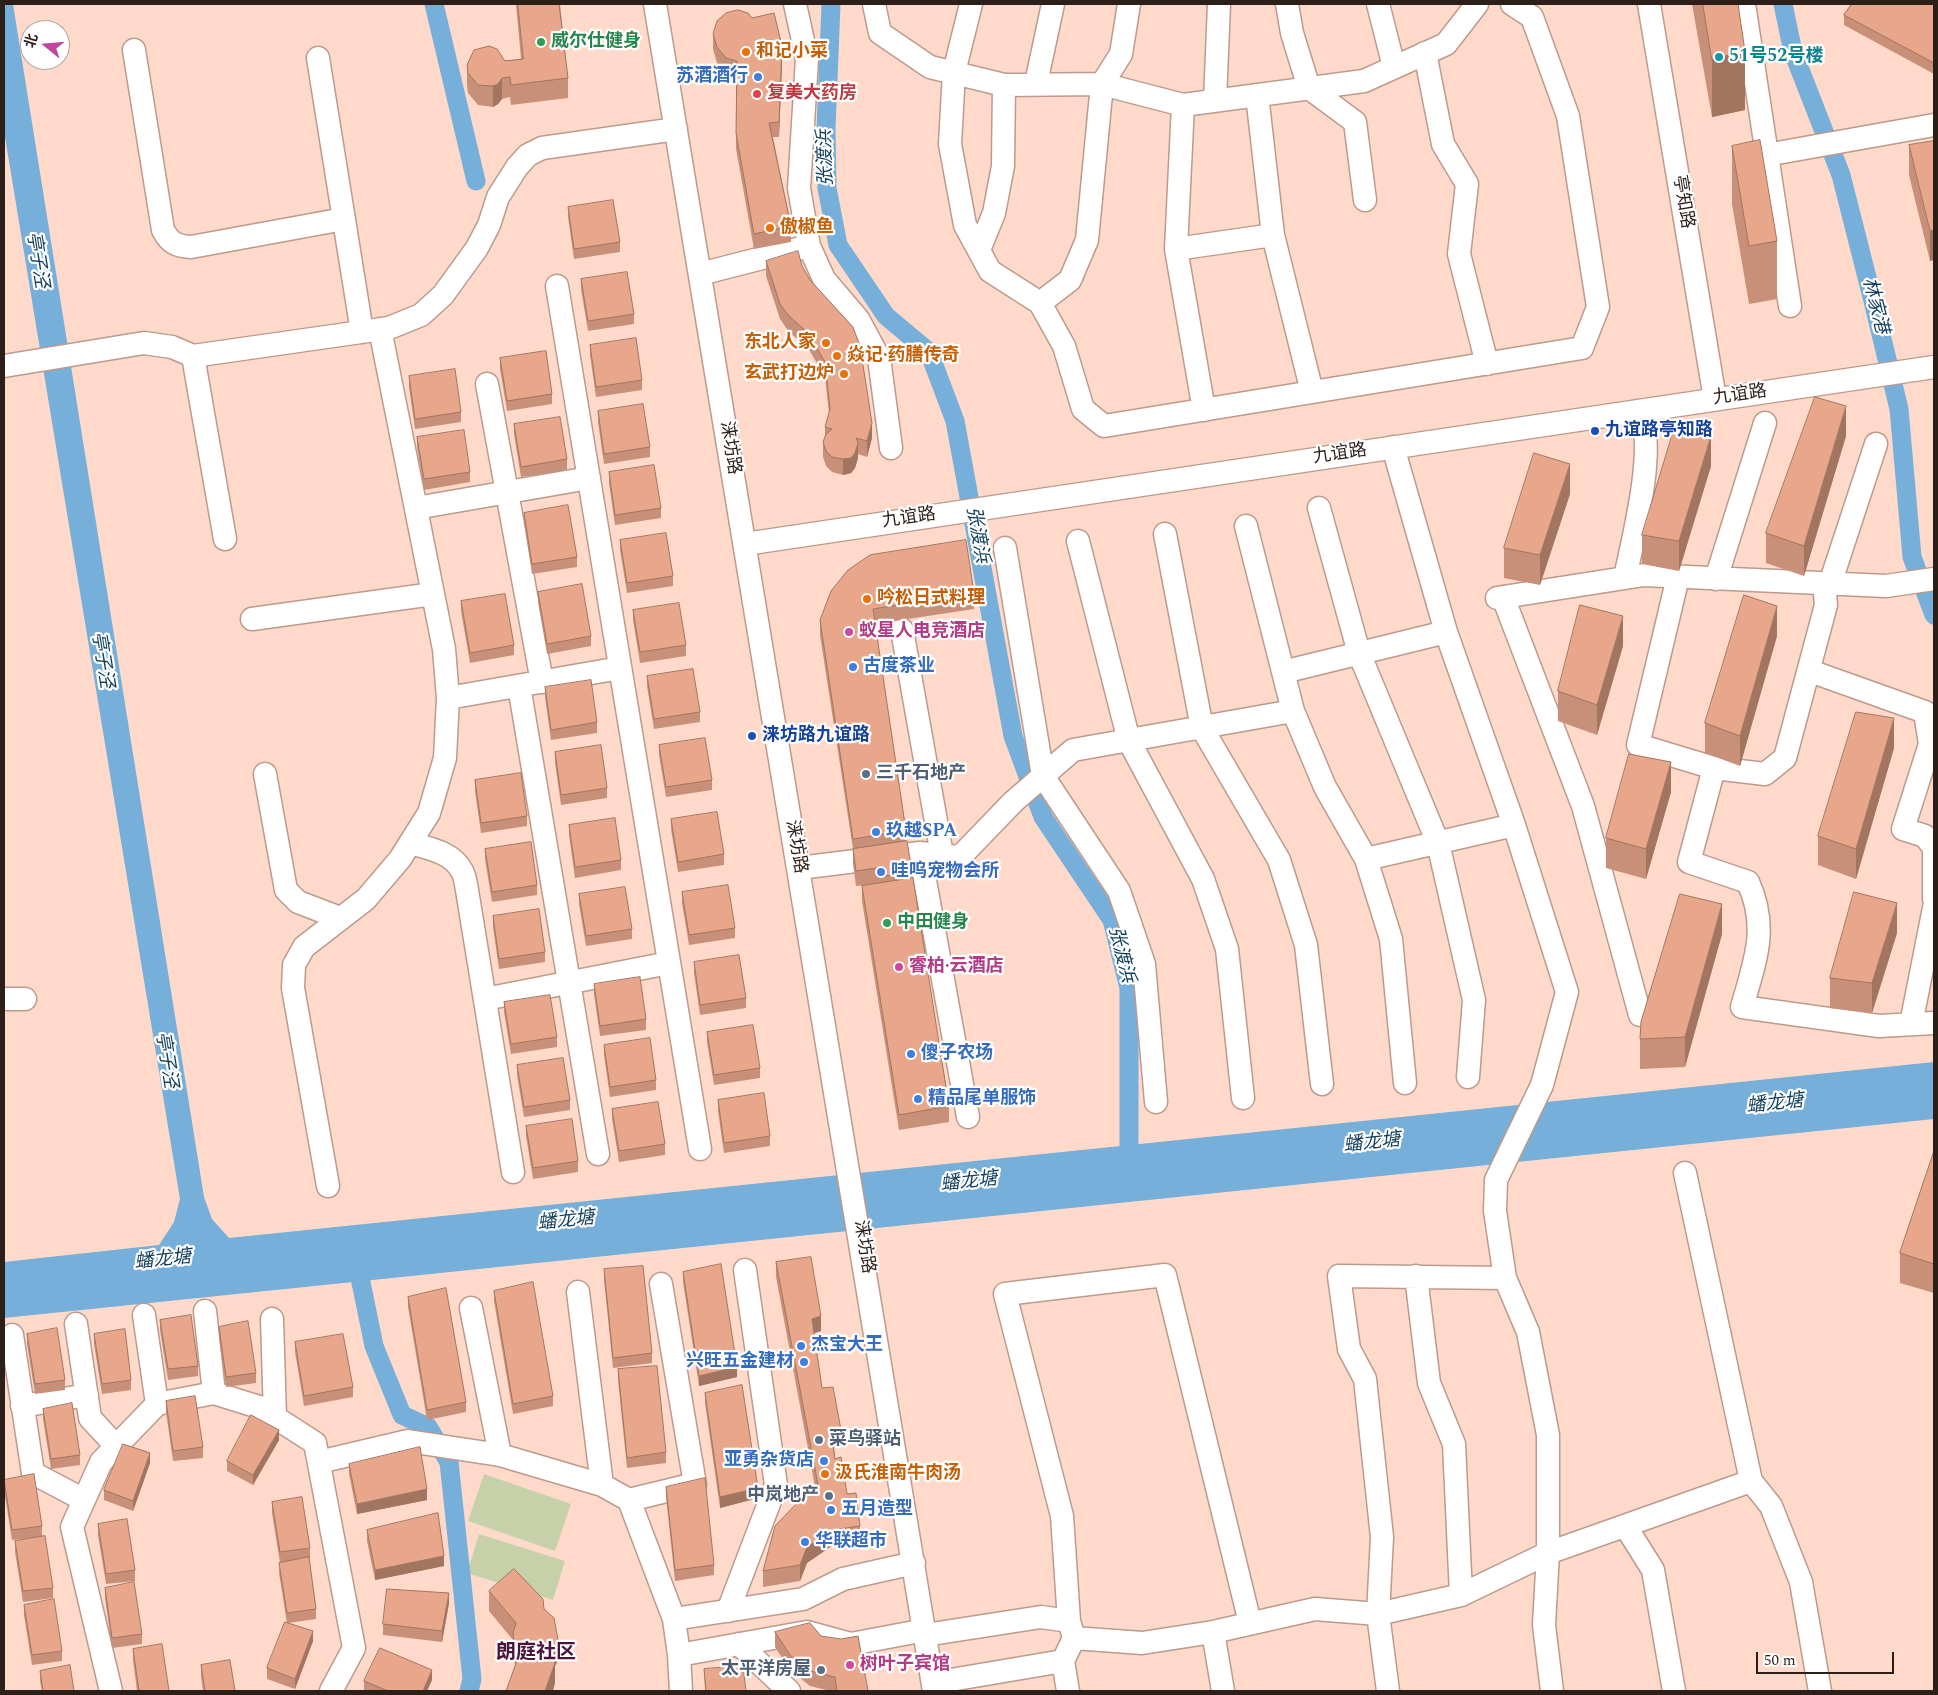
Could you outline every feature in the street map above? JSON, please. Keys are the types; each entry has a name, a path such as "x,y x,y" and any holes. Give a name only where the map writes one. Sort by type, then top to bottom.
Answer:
{"street":[{"name":"涞坊路","path":"655,4 934,1687"},
{"path":"795,4 806,59 800,188 809,246 824,279 858,318 879,358 892,448"},
{"path":"874,4 880,33 930,67 1004,85 1036,83 1102,84 1183,105 1364,81 1446,44 1477,4"},
{"path":"971,4 954,72 950,144 965,225 990,270 1040,303 1064,346 1083,409 1104,426 1582,348 1598,307 1568,116 1532,18 1512,4"},
{"path":"1036,83 1053,4"},
{"path":"1040,303 1070,280 1087,240 1102,84 1121,54 1129,4"},
{"path":"1215,100 1219,4"},
{"path":"1288,4 1292,33 1310,88 1355,122 1366,200"},
{"path":"1378,4 1394,67"},
{"name":"亭知路","path":"1649,4 1715,399"},
{"path":"1744,4 1790,306"},
{"path":"134,50 163,230 168,241 179,246 190,247 344,219"},
{"path":"1425,53 1443,144 1467,184 1459,254 1487,364"},
{"path":"318,58 344,219 416,508 444,649 448,698 444,758 429,813 400,859 366,899 304,947 294,965 293,988 328,1186"},
{"path":"979,250 994,213 1003,166 1004,85"},
{"path":"1257,95 1273,235 1312,392"},
{"path":"1183,105 1176,249 1204,410"},
{"path":"1766,155 1934,125"},
{"path":"4,366 144,343 172,347 193,356 371,330 421,315 443,296 477,248 507,180 528,155 542,148 676,129"},
{"path":"1176,249 1273,235"},
{"path":"700,274 809,246"},
{"path":"557,286 700,1149"},
{"path":"193,356 225,539"},
{"name":"九谊路","path":"745,544 1933,367"},
{"path":"487,384 542,682"},
{"path":"1625,578 1642,491 1647,445 1638,411"},
{"path":"1716,579 1765,423"},
{"path":"1678,577 1638,745 1714,768 1765,774 1785,758 1810,671 1826,605 1827,583 1876,444"},
{"path":"1393,447 1446,632 1514,826 1567,992 1542,1084 1496,1180 1495,1211 1505,1278 1528,1332 1548,1434 1548,1553 1544,1625 1552,1691"},
{"path":"416,508 589,478"},
{"path":"1320,508 1359,653 1438,843 1474,1000 1468,1077"},
{"path":"1246,526 1293,712 1325,787 1366,860 1392,939 1404,1083"},
{"path":"1165,534 1202,728 1279,860 1306,945 1322,1084"},
{"path":"1078,541 1129,741 1203,879 1227,949 1242,1098"},
{"path":"1005,548 1043,776 1119,891 1144,964 1156,1102"},
{"path":"1640,1015 1583,806 1500,598 1644,575 1893,585 1934,579"},
{"path":"252,619 433,594"},
{"path":"902,630 968,1116"},
{"path":"1283,672 1446,632"},
{"path":"448,698 620,668"},
{"path":"1810,671 1925,712 1930,744 1903,829 1925,836 1934,848 1934,899"},
{"path":"519,686 598,1154"},
{"path":"799,868 931,854 960,857 1013,802 1073,750 1293,712"},
{"path":"1714,768 1689,862 1748,882 1757,901 1760,931 1755,960 1742,1007 1880,1026 1934,1023"},
{"path":"265,774 286,890 298,902 340,918"},
{"path":"1366,860 1514,826"},
{"path":"410,843 448,856 462,870 513,1172"},
{"path":"1911,1024 1934,908"},
{"path":"485,999 669,963"},
{"path":"1685,1173 1751,1481 1771,1506 1801,1582 1820,1691"},
{"path":"728,1611 776,1485 745,1270"},
{"path":"1068,1691 1063,1661 1072,1630 1062,1516 1005,1294 1164,1275 1250,1622"},
{"path":"1388,1691 1378,1614 1382,1537 1365,1380 1349,1349 1339,1276 1505,1278"},
{"path":"1416,1276 1428,1383 1454,1444 1461,1595"},
{"path":"630,1500 695,1484 661,1284"},
{"path":"578,1292 602,1485"},
{"path":"471,1308 500,1455"},
{"path":"205,1311 214,1393"},
{"path":"144,1315 157,1404"},
{"path":"272,1319 275,1417"},
{"path":"76,1324 90,1418 116,1446"},
{"path":"12,1335 33,1473 84,1500"},
{"path":"111,1691 72,1527 101,1462 157,1404 214,1393 259,1406 315,1443 354,1648 331,1691"},
{"path":"22,1406 87,1395"},
{"path":"319,1462 408,1441 500,1455 602,1485 630,1500 674,1619 680,1655 681,1691"},
{"path":"680,1655 807,1632 851,1644 1041,1616 1072,1630 1142,1643 1213,1632 1250,1622 1315,1609 1378,1614 1461,1595 1548,1553 1626,1527 1751,1481"},
{"path":"1626,1527 1653,1570 1674,1691"},
{"path":"674,1619 803,1599 843,1579 914,1563"},
{"path":"803,1599 807,1632"},
{"path":"1213,1632 1223,1691"},
{"path":"739,1644 790,1691"},
{"path":"934,1687 1063,1661"}],"green space":[{"path":"484,1474 571,1504 555,1551 468,1521"},
{"path":"479,1534 565,1561 553,1600 467,1573"}],"water":[{"path":"4,4 13,4 20,48 20,70 24,70 204,1197 212,1219 229,1238 1934,1062 1934,1119 4,1318 4,1262 159,1245 174,1222 180,1199 4,131"}],"building":[{"name":"威尔仕健身","path":"518,4 559,4 568,78 511,85 510,77 502,78 498,84 493,86 478,85 468,73 467,65 474,50 489,46 497,49 505,61 523,59"},
{"path":"1703,4 1738,4 1745,51 1712,59"},
{"path":"1852,4 1934,4 1934,63 1844,15"},
{"path":"738,10 748,13 752,18 774,13 782,46 779,122 769,123 791,226 754,234 736,133 737,61 726,58 717,47 713,34 717,21 726,13"},
{"path":"1760,140 1777,241 1749,246 1732,146"},
{"path":"1934,141 1934,230 1930,231 1909,145"},
{"path":"613,200 620,242 574,249 568,207"},
{"path":"798,251 802,266 810,280 853,327 860,346 872,423 867,441 856,438 858,443 855,453 851,458 832,457 826,451 823,442 826,434 832,429 825,427 830,409 825,362 808,333 789,316 780,304 766,261"},
{"path":"627,272 634,314 588,321 581,279"},
{"path":"636,338 642,380 596,387 590,345"},
{"path":"546,351 552,394 507,401 500,358"},
{"path":"455,369 461,412 415,419 409,376"},
{"path":"1815,397 1846,406 1804,546 1766,533"},
{"path":"643,404 650,447 604,454 598,411"},
{"path":"560,417 567,459 521,467 514,424"},
{"path":"1676,423 1711,436 1679,541 1642,535"},
{"path":"464,430 470,472 424,479 417,437"},
{"path":"1534,453 1570,464 1540,555 1504,548"},
{"path":"654,465 661,508 615,515 609,472"},
{"path":"568,505 577,557 532,564 524,513"},
{"path":"666,533 673,576 627,583 620,540"},
{"path":"966,540 974,593 873,609 906,831 853,839 820,620 831,591 848,570 870,555"},
{"path":"582,584 591,636 547,644 538,592"},
{"path":"505,594 514,645 470,653 461,601"},
{"path":"1744,595 1777,606 1740,736 1705,723"},
{"path":"679,603 686,645 640,652 633,610"},
{"path":"1580,605 1623,616 1597,705 1558,691"},
{"path":"693,669 700,712 654,719 647,676"},
{"path":"591,680 597,722 551,730 545,687"},
{"path":"1856,712 1894,718 1856,849 1818,836"},
{"path":"705,738 712,780 666,787 659,745"},
{"path":"601,745 607,788 561,795 555,752"},
{"path":"1629,754 1671,762 1646,849 1606,838"},
{"path":"521,773 527,816 481,823 475,780"},
{"path":"717,812 724,854 678,862 671,819"},
{"path":"615,818 621,860 575,867 569,825"},
{"path":"907,841 912,871 886,876 884,867 856,871 853,849"},
{"path":"531,842 537,885 492,892 485,849"},
{"path":"913,878 949,1106 899,1115 862,886"},
{"path":"728,885 735,928 689,935 682,892"},
{"path":"625,887 632,929 586,936 579,894"},
{"path":"1854,892 1897,903 1872,983 1830,978"},
{"path":"1680,894 1722,904 1685,1037 1640,1039 1641,1022"},
{"path":"539,909 545,952 499,959 493,916"},
{"path":"739,955 746,998 700,1005 694,962"},
{"path":"640,977 646,1019 600,1026 594,984"},
{"path":"550,995 557,1037 511,1044 504,1002"},
{"path":"753,1025 760,1068 714,1075 707,1032"},
{"path":"650,1038 656,1080 610,1087 604,1045"},
{"path":"563,1058 570,1100 524,1107 517,1065"},
{"path":"764,1093 770,1136 724,1143 718,1100"},
{"path":"658,1102 665,1144 619,1151 612,1109"},
{"path":"572,1119 578,1161 533,1168 526,1126"},
{"path":"1934,1151 1934,1264 1900,1253"},
{"path":"811,1257 821,1316 812,1319 822,1388 833,1387 841,1430 831,1432 835,1459 841,1457 847,1494 856,1493 860,1526 833,1530 807,1547 800,1565 763,1571 775,1526 799,1501 819,1490 776,1262"},
{"path":"721,1264 737,1367 699,1376 683,1272"},
{"path":"643,1266 652,1353 613,1358 604,1269"},
{"path":"533,1282 553,1396 513,1404 494,1291"},
{"path":"446,1288 466,1402 427,1410 408,1297"},
{"path":"191,1315 198,1366 168,1369 160,1320"},
{"path":"248,1321 256,1373 226,1377 219,1327"},
{"path":"57,1328 65,1380 35,1384 27,1334"},
{"path":"125,1329 131,1380 102,1384 94,1334"},
{"path":"343,1334 353,1387 304,1396 295,1342"},
{"path":"657,1366 666,1452 627,1458 618,1369"},
{"path":"742,1385 758,1488 720,1497 705,1393"},
{"path":"195,1396 203,1447 173,1451 166,1401"},
{"path":"72,1403 80,1455 51,1459 43,1409"},
{"path":"251,1415 279,1430 253,1475 227,1461"},
{"path":"123,1444 150,1453 133,1501 104,1490"},
{"path":"420,1447 427,1489 357,1504 349,1464"},
{"path":"34,1474 42,1526 12,1530 4,1480"},
{"path":"705,1478 714,1565 675,1570 666,1487"},
{"path":"302,1497 310,1548 280,1552 272,1502"},
{"path":"438,1513 444,1556 375,1570 367,1530"},
{"path":"127,1519 135,1570 106,1574 98,1524"},
{"path":"45,1536 53,1588 23,1591 15,1541"},
{"path":"309,1557 316,1609 287,1613 279,1563"},
{"path":"514,1569 543,1599 544,1609 554,1618 558,1640 552,1653 555,1663 545,1691 506,1691 520,1652 514,1644 513,1633 516,1623 489,1591"},
{"path":"134,1582 142,1634 112,1638 105,1588"},
{"path":"387,1589 449,1593 442,1631 383,1624"},
{"path":"54,1599 62,1651 32,1655 24,1605"},
{"path":"285,1622 313,1631 295,1679 267,1668"},
{"path":"810,1623 821,1636 841,1639 858,1636 868,1691 837,1691 835,1677 810,1671 790,1655 775,1632"},
{"path":"162,1644 169,1691 139,1691 133,1649"},
{"path":"380,1648 432,1670 423,1691 388,1691 364,1681"},
{"path":"230,1660 235,1691 205,1691 201,1665"},
{"path":"70,1665 74,1691 43,1691 40,1671"},
{"path":"743,1666 746,1691 706,1691 704,1669"}],"waterway":[{"path":"434,4 476,181"},
{"name":"张渡浜","path":"831,4 826,129 827,188 838,245 886,316 929,352 955,421 1013,736 1043,817 1112,920 1129,988 1129,1167"},
{"name":"林家港","path":"1783,4 1793,52 1841,175 1873,301 1899,409 1912,557 1934,615"},
{"path":"356,1258 374,1346 402,1415 428,1427 449,1462 472,1679 469,1691"}],"place":[{"name":"威尔仕健身","path":"541,42"},
{"name":"和记小菜","path":"746,52"},
{"name":"51号52号楼","path":"1719,57"},
{"name":"苏酒酒行","path":"758,77"},
{"name":"复美大药房","path":"757,94"},
{"name":"傲椒鱼","path":"770,228"},
{"name":"东北人家","path":"826,343"},
{"name":"焱记·药膳传奇","path":"837,356"},
{"name":"玄武打边炉","path":"844,374"},
{"name":"九谊路亭知路","path":"1595,431"},
{"name":"吟松日式料理","path":"867,599"},
{"name":"蚁星人电竞酒店","path":"849,632"},
{"name":"古度茶业","path":"853,667"},
{"name":"涞坊路九谊路","path":"752,736"},
{"name":"三千石地产","path":"866,774"},
{"name":"玖越SPA","path":"876,832"},
{"name":"哇呜宠物会所","path":"881,872"},
{"name":"中田健身","path":"887,923"},
{"name":"睿柏·云酒店","path":"899,967"},
{"name":"傻子农场","path":"911,1054"},
{"name":"精品尾单服饰","path":"918,1099"},
{"name":"杰宝大王","path":"801,1346"},
{"name":"兴旺五金建材","path":"804,1362"},
{"name":"菜鸟驿站","path":"819,1440"},
{"name":"亚勇杂货店","path":"824,1461"},
{"name":"汲氏淮南牛肉汤","path":"825,1474"},
{"name":"中岚地产","path":"829,1496"},
{"name":"五月造型","path":"831,1510"},
{"name":"华联超市","path":"805,1542"},
{"name":"树叶子宾馆","path":"850,1665"},
{"name":"太平洋房屋","path":"821,1670"}],"district":[{"name":"朗庭社区","path":"536,1654"}],"water label":[{"name":"亭子泾","path":"36,260"},
{"name":"亭子泾","path":"101,660"},
{"name":"亭子泾","path":"165,1060"},
{"name":"蟠龙塘","path":"1775,1105"},
{"name":"蟠龙塘","path":"1372,1144"},
{"name":"蟠龙塘","path":"969,1183"},
{"name":"蟠龙塘","path":"566,1222"},
{"name":"蟠龙塘","path":"163,1261"}]}
